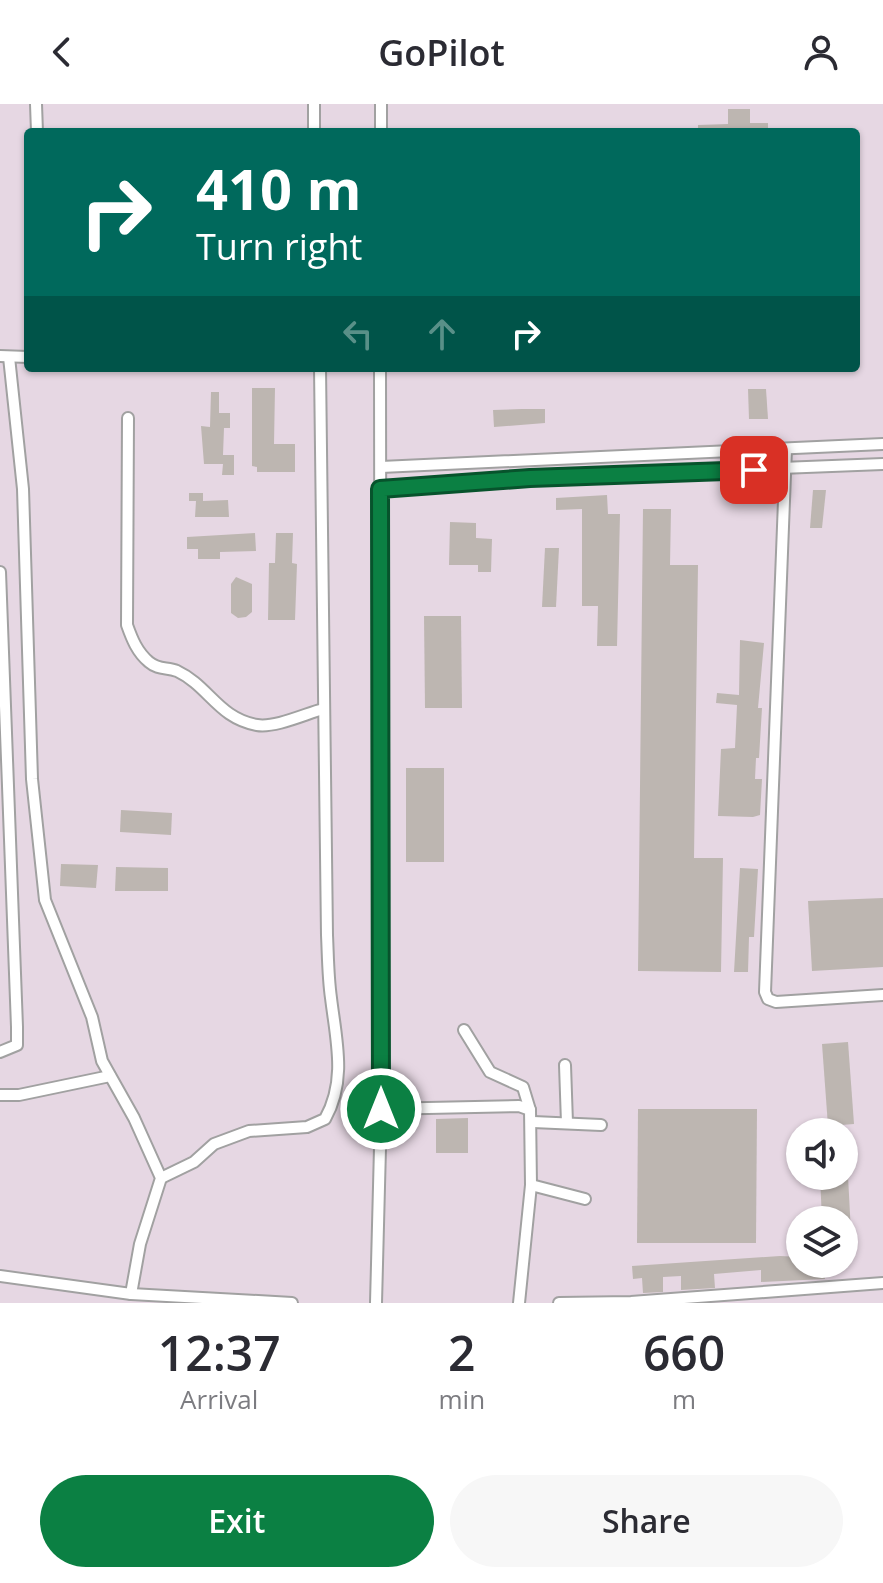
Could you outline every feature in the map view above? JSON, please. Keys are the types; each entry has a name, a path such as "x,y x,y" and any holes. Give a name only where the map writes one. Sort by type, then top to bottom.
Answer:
{"street":[{"path":"36,104 37,128"},
{"path":"314,104 314,128"},
{"path":"381,104 381,128"},
{"path":"24,357 4,356 23,489 32,779 45,900 92,1017 102,1061 134,1118 161,1178 143,1233 131,1294"},
{"path":"161,1178 194,1162 214,1144 249,1131 307,1127 325,1119 334,1104 339,1056 330,989 323,709 320,372"},
{"path":"376,1303 381,1109 380,372"},
{"path":"128,418 127,625 133,643 149,662 162,670 174,670 195,683 225,714 260,726 323,709"},
{"path":"381,467 883,444"},
{"path":"786,449 765,992 768,999 776,1002 883,995"},
{"path":"380,489 530,478 883,464"},
{"path":"0,572 2,717 17,1027 17,1045 0,1052"},
{"path":"464,1030 490,1072 523,1087 533,1122 531,1185 519,1303"},
{"path":"565,1065 567,1123"},
{"path":"0,1095 19,1095 110,1076"},
{"path":"381,1109 519,1106 530,1110"},
{"path":"533,1122 601,1125"},
{"path":"531,1185 585,1199"},
{"path":"0,1276 131,1294 292,1303"},
{"path":"559,1303 631,1302 883,1283"}],"shaded area":[{"path":"0,104 883,104 883,1303 0,1303"}],"building":[{"path":"728,109 750,109 750,123 768,123 768,128 698,128 698,125 728,124"},
{"path":"252,388 275,388 274,444 295,444 295,472 257,472 257,467 252,466"},
{"path":"748,389 766,389 768,419 749,419"},
{"path":"211,392 219,392 219,413 230,413 230,428 224,428 223,455 234,455 234,475 222,475 223,464 204,464 201,426 210,427"},
{"path":"545,409 545,423 494,427 493,410"},
{"path":"813,490 826,490 822,528 810,528"},
{"path":"189,493 203,493 203,501 228,500 229,517 195,517 196,501 189,501"},
{"path":"607,495 608,514 620,514 617,646 597,646 598,606 582,606 582,509 556,510 556,498"},
{"path":"643,509 671,509 670,565 698,565 694,858 723,858 721,972 638,971"},
{"path":"450,522 476,523 476,538 492,539 491,572 478,572 478,565 449,565"},
{"path":"255,533 256,551 220,552 220,559 198,559 198,549 187,549 187,537"},
{"path":"276,533 293,533 292,563 297,564 295,620 268,620 269,563 275,563"},
{"path":"545,548 559,548 556,607 542,607"},
{"path":"236,577 252,584 252,612 246,617 238,618 231,613 231,584"},
{"path":"424,616 461,616 462,708 425,708"},
{"path":"740,640 764,643 758,708 762,708 759,758 756,758 755,779 762,779 760,815 753,817 718,816 721,749 735,748 737,705 716,703 717,693 739,695"},
{"path":"406,768 444,768 444,862 406,862"},
{"path":"121,810 172,813 171,835 120,832"},
{"path":"61,864 98,865 96,888 60,886"},
{"path":"116,867 168,868 168,891 115,891"},
{"path":"740,868 758,869 754,937 749,937 748,972 734,972"},
{"path":"883,898 883,967 812,971 808,901"},
{"path":"848,1042 854,1118 827,1118 822,1044"},
{"path":"638,1109 757,1109 756,1243 637,1243"},
{"path":"468,1118 468,1153 436,1153 436,1119"},
{"path":"821,1190 849,1190 850,1206 821,1206"},
{"path":"786,1256 786,1278 825,1279 761,1282 761,1270 714,1274 715,1288 681,1290 681,1276 663,1277 663,1292 643,1293 642,1278 633,1279 632,1266"}],"route":[{"path":"381,1109 378,801 380,489 530,478 754,470"}]}
